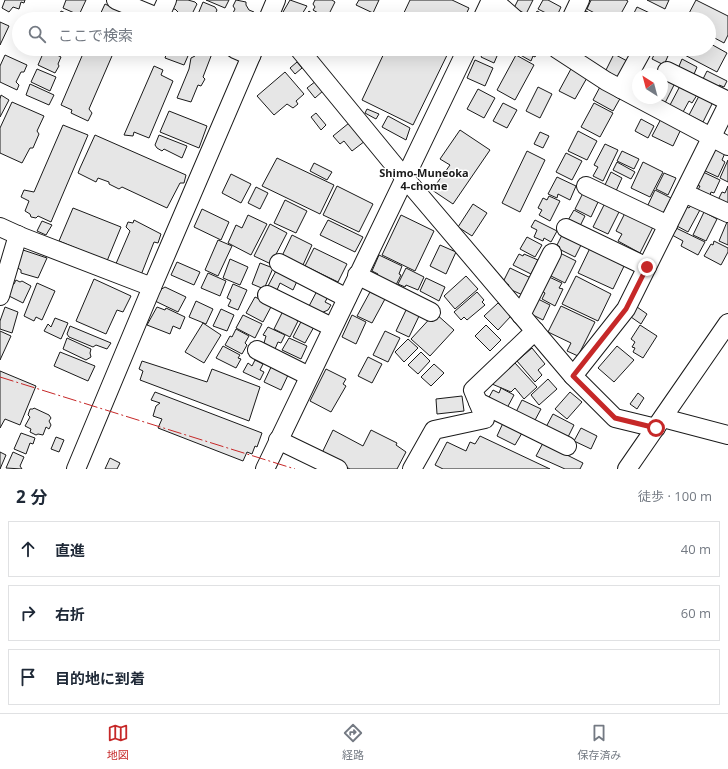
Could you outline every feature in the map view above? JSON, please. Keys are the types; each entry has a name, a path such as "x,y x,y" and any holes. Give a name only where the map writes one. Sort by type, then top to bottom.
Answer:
{"street":[{"path":"116,0 146,12"},
{"path":"163,12 167,0"},
{"path":"486,12 492,0 507,12"},
{"path":"574,12 580,0"},
{"path":"76,469 251,56"},
{"path":"305,56 404,177 573,376 615,418 659,423 728,435"},
{"path":"264,469 464,56"},
{"path":"568,56 606,81 728,146"},
{"path":"621,89 639,56"},
{"path":"573,376 626,309 712,138 728,102 668,72"},
{"path":"586,186 668,225"},
{"path":"684,193 728,213"},
{"path":"0,227 152,287"},
{"path":"566,228 647,267"},
{"path":"0,296 18,235"},
{"path":"521,315 552,253"},
{"path":"279,263 346,298"},
{"path":"357,275 431,312"},
{"path":"267,295 332,328"},
{"path":"627,469 728,323"},
{"path":"412,469 434,430 485,419 473,390 535,331"},
{"path":"257,350 309,376"},
{"path":"478,402 567,446"},
{"path":"278,440 338,469"}],"building":[{"path":"5,0 25,0 24,3 21,2 19,9 13,7 9,12 2,8"},
{"path":"66,0 86,0 80,12 72,12 63,8"},
{"path":"175,0 188,0 197,4 193,12 178,12 173,9 175,4"},
{"path":"206,0 229,0 225,8"},
{"path":"236,0 246,2 249,10 254,12 234,12 235,9 233,6"},
{"path":"290,0 307,6 303,12 283,12"},
{"path":"315,0 332,0 335,2 330,12 316,12 313,10 315,7 313,4"},
{"path":"359,0 379,0 373,12 356,5"},
{"path":"410,0 452,0 469,8 467,12 404,12"},
{"path":"518,0 533,0 527,12 522,12 514,8"},
{"path":"543,0 548,0 561,7 559,12 544,12 538,9"},
{"path":"591,0 628,1 622,12 593,12 587,9"},
{"path":"647,0 669,0 665,9"},
{"path":"696,0 728,16 728,35 724,43 716,39 716,12 690,12"},
{"path":"203,2 215,7 217,10 216,12 199,12"},
{"path":"105,4 122,12 101,12"},
{"path":"637,7 648,12 634,12"},
{"path":"0,22 9,26 0,45"},
{"path":"716,47 727,53 717,72 687,56 716,56"},
{"path":"5,55 27,65 24,72 21,72 16,82 19,85 17,90 0,82 0,66"},
{"path":"42,56 61,57 58,64 59,66 55,73 38,65"},
{"path":"82,56 112,56 89,109 92,113 88,121 71,113 72,110 61,105"},
{"path":"166,56 188,56 184,65 165,58"},
{"path":"195,56 211,56 203,77 205,79 201,86 198,85 191,102 177,98 189,69 191,58"},
{"path":"383,56 447,56 413,125 362,100"},
{"path":"482,56 497,56 494,63"},
{"path":"515,56 534,65 515,100 497,90"},
{"path":"522,56 533,56 531,61"},
{"path":"613,56 618,56 629,62 618,78 605,72"},
{"path":"654,56 668,56 664,65 652,59"},
{"path":"682,59 697,67 692,79 677,71"},
{"path":"475,60 493,68 485,86 467,78"},
{"path":"297,62 302,68 295,74 290,68"},
{"path":"154,66 163,70 161,75 173,81 149,138 134,132 133,136 124,135"},
{"path":"572,67 588,76 575,99 559,91"},
{"path":"37,69 56,77 50,91 31,82"},
{"path":"707,71 727,81 724,87 719,85 716,91 701,83"},
{"path":"285,72 304,94 296,101 298,104 293,108 287,104 274,115 257,96"},
{"path":"668,79 675,83 668,97"},
{"path":"316,81 324,90 315,98 307,88"},
{"path":"30,84 54,95 49,105 26,95"},
{"path":"601,85 622,95 613,111 593,100"},
{"path":"680,86 697,95 692,103 689,101 683,112 670,105"},
{"path":"538,87 552,94 540,118 526,111"},
{"path":"478,89 495,98 484,118 467,109"},
{"path":"1,95 9,100 0,117 0,99"},
{"path":"699,96 713,102 703,122 689,115"},
{"path":"12,102 44,116 37,131 39,134 33,148 30,148 22,163 0,153 0,128"},
{"path":"503,103 517,110 507,128 493,121"},
{"path":"594,103 613,113 600,137 581,127"},
{"path":"367,109 379,114 376,119 365,113"},
{"path":"169,111 207,126 199,148 160,132"},
{"path":"316,113 326,125 321,130 311,117"},
{"path":"388,116 410,128 406,140 382,127"},
{"path":"662,117 682,127 673,146 652,136"},
{"path":"641,119 654,126 648,138 635,131"},
{"path":"349,123 365,141 352,151 344,141 340,144 333,136"},
{"path":"63,125 88,135 51,222 38,216 36,218 31,217 30,214 25,211 29,201 21,197 24,190 34,192"},
{"path":"460,130 490,150 453,204 432,190 450,165 440,159"},
{"path":"578,131 597,141 587,160 568,151"},
{"path":"540,132 549,136 543,148 534,144"},
{"path":"95,135 186,175 184,183 180,183 167,208 122,187 119,189 109,184 109,182 98,178 96,182 78,173"},
{"path":"159,135 187,146 182,158 164,149 162,151 157,148 155,145"},
{"path":"605,144 618,150 603,181 593,176 598,167 594,165"},
{"path":"714,148 725,153 722,160 725,162 718,177 703,170"},
{"path":"527,151 545,160 520,212 502,203"},
{"path":"622,151 639,159 634,169 617,161"},
{"path":"566,153 582,161 572,180 556,172"},
{"path":"277,158 334,185 320,214 262,186"},
{"path":"728,160 728,182 720,178"},
{"path":"617,162 635,172 631,179 613,170"},
{"path":"643,162 663,172 650,197 631,188"},
{"path":"314,163 332,172 327,180 310,171"},
{"path":"611,172 622,178 616,191 605,185"},
{"path":"703,172 720,180 714,193 711,192 709,198 697,192 700,186 696,185"},
{"path":"664,173 676,178 668,195 656,189"},
{"path":"231,174 251,184 241,203 222,193"},
{"path":"557,177 576,186 570,200 558,194 557,198 548,194"},
{"path":"337,186 373,204 359,232 323,215"},
{"path":"728,186 728,205 718,200 722,192 725,193"},
{"path":"256,187 268,193 260,209 248,203"},
{"path":"655,190 671,198 664,212 658,214 647,207"},
{"path":"583,193 599,200 591,217 575,209"},
{"path":"549,196 560,201 550,221 539,215 542,210 538,208 543,198 547,200"},
{"path":"285,200 307,211 296,233 274,223"},
{"path":"606,201 621,208 608,234 593,227"},
{"path":"473,204 487,213 472,236 458,227"},
{"path":"692,204 701,208 688,232 675,225 685,206 689,208"},
{"path":"73,208 121,227 107,261 59,241"},
{"path":"202,209 229,222 221,240 194,227"},
{"path":"574,210 585,216 579,228 567,222"},
{"path":"704,212 717,219 706,241 693,235"},
{"path":"625,213 653,227 640,253 618,241 622,234 616,231"},
{"path":"248,215 267,224 251,255 228,243 236,225 242,228"},
{"path":"401,215 434,231 415,271 382,255"},
{"path":"134,220 161,234 158,243 154,242 141,275 115,266 130,231 126,227 128,222 133,223"},
{"path":"328,220 363,237 355,252 320,235"},
{"path":"535,220 557,231 551,242 544,238 543,241 534,237 537,230 531,227"},
{"path":"42,221 52,225 46,235 37,231"},
{"path":"728,222 728,245 719,241"},
{"path":"270,224 287,233 271,264 254,256"},
{"path":"676,228 705,242 698,255 681,246 683,241 672,235"},
{"path":"563,233 582,243 575,257 559,249 560,247 557,245"},
{"path":"292,235 312,245 303,265 282,256"},
{"path":"527,237 542,245 535,257 520,249"},
{"path":"218,240 232,246 218,276 205,270"},
{"path":"714,241 728,248 728,252 721,265 704,256 711,244 713,245"},
{"path":"440,245 456,252 446,274 430,266"},
{"path":"591,246 626,262 613,289 578,273"},
{"path":"314,248 347,264 338,282 305,266"},
{"path":"23,250 47,258 38,278 21,273 21,270 16,267"},
{"path":"560,253 576,261 565,283 549,275"},
{"path":"519,254 523,256 524,254 538,260 531,274 513,265"},
{"path":"379,255 402,266 399,274 401,275 395,287 376,277 378,274 372,271"},
{"path":"230,259 248,267 240,285 223,278"},
{"path":"177,262 200,272 194,285 171,275"},
{"path":"260,263 273,268 264,289 252,284"},
{"path":"406,268 424,277 418,290 406,285 405,287 398,284"},
{"path":"510,268 533,279 525,296 507,288 509,285 503,282"},
{"path":"277,269 298,279 293,290 280,283 277,290 268,286"},
{"path":"208,273 226,281 220,296 201,288"},
{"path":"466,276 478,289 455,309 444,296"},
{"path":"547,276 562,283 559,288 563,289 555,306 542,299 545,293 540,290"},
{"path":"576,276 611,294 598,321 562,304"},
{"path":"426,278 445,287 439,301 420,291"},
{"path":"94,279 131,296 123,312 117,310 106,334 76,321"},
{"path":"16,280 20,282 22,281 31,286 23,303 7,295"},
{"path":"37,283 55,291 42,320 36,317 34,321 24,316"},
{"path":"233,284 247,290 238,310 228,306 231,300 227,298"},
{"path":"165,287 186,297 178,312 155,301 160,290"},
{"path":"318,289 329,295 325,302 331,305 328,310 319,314 308,308"},
{"path":"370,292 385,299 372,323 357,316"},
{"path":"477,292 484,300 482,302 485,305 467,320 464,317 461,320 454,312"},
{"path":"255,297 272,305 263,322 246,313"},
{"path":"538,299 550,305 543,320 531,314"},
{"path":"196,301 213,309 206,324 189,317"},
{"path":"498,303 511,316 498,330 484,316"},
{"path":"561,306 595,322 578,356 567,351 571,343 548,332"},
{"path":"5,307 18,312 12,333 0,329 0,321"},
{"path":"157,307 165,310 166,308 185,317 180,329 173,326 170,334 147,325"},
{"path":"637,307 647,314 641,324 631,317"},
{"path":"407,308 420,314 409,337 396,331"},
{"path":"221,309 234,315 227,331 213,326"},
{"path":"284,309 297,316 295,319 298,321 290,337 274,329"},
{"path":"435,313 454,330 430,356 411,339"},
{"path":"243,315 262,324 255,338 236,328"},
{"path":"352,315 366,322 356,344 342,337"},
{"path":"55,318 68,323 61,339 44,331 48,324 51,327"},
{"path":"303,318 315,325 305,343 293,337"},
{"path":"203,323 221,335 204,363 185,352"},
{"path":"486,325 501,340 490,351 475,336"},
{"path":"640,325 657,336 643,358 633,352 635,348 632,347 635,342 631,339"},
{"path":"70,326 111,343 107,349 96,345 93,347 69,337 67,334"},
{"path":"268,327 285,335 281,343 278,342 275,349 264,343 266,336 263,335"},
{"path":"236,329 249,336 245,343 247,345 242,354 225,345 230,336 232,337"},
{"path":"0,331 11,336 0,360"},
{"path":"385,331 400,338 388,362 373,355"},
{"path":"67,338 91,349 91,357 86,360 63,349"},
{"path":"289,338 307,346 301,359 282,350"},
{"path":"408,339 418,348 404,362 395,352"},
{"path":"223,346 240,355 238,358 241,359 236,368 216,358"},
{"path":"617,346 634,360 614,382 598,368"},
{"path":"532,348 545,364 538,370 542,375 535,382 517,361"},
{"path":"60,352 95,366 88,381 54,366"},
{"path":"421,352 430,361 418,374 408,365"},
{"path":"368,357 382,364 372,383 358,376"},
{"path":"255,360 263,364 260,370 264,372 260,380 243,372 248,363 252,366"},
{"path":"142,361 207,382 212,369 260,387 249,421 140,380 143,371 139,369"},
{"path":"515,363 537,387 524,399 515,388 511,392 492,384"},
{"path":"434,364 444,373 431,386 421,377"},
{"path":"272,365 289,373 281,390 264,382"},
{"path":"326,369 346,379 343,384 346,386 331,412 310,401"},
{"path":"0,371 36,386 20,425 5,419 0,428"},
{"path":"548,379 557,389 539,405 531,395"},
{"path":"501,388 514,395 507,408 488,399 493,390 499,393"},
{"path":"155,392 262,433 257,447 255,446 252,454 247,452 243,461 158,428 162,419 153,416 156,406 160,403 151,400"},
{"path":"570,392 582,402 567,419 555,409"},
{"path":"638,393 644,398 637,409 630,404"},
{"path":"462,396 464,411 437,414 436,399"},
{"path":"522,400 541,409 534,422 516,412"},
{"path":"34,408 49,415 51,418 49,421 51,425 49,429 46,427 43,435 36,435 30,432 31,429 25,426 30,417 28,415 30,409"},
{"path":"553,414 574,425 568,437 546,427"},
{"path":"503,423 522,433 515,445 497,436"},
{"path":"581,428 597,436 591,449 574,441"},
{"path":"333,430 363,446 371,430 397,443 396,445 406,452 397,469 350,469 321,455"},
{"path":"21,433 35,438 33,444 30,443 26,454 14,449"},
{"path":"480,436 550,469 443,469 435,465 447,442 466,451 470,442 475,444"},
{"path":"56,437 64,440 59,452 51,449"},
{"path":"543,443 583,463 580,469 565,469 536,456"},
{"path":"0,452 6,455 0,469"},
{"path":"13,452 24,457 20,466 22,469 6,468"},
{"path":"110,458 120,463 117,469 105,469"}],"power":[{"path":"0,377 295,469"}],"district":[{"name":"Shimo-Muneoka 4-chome","path":"424,179"}],"route":[{"path":"647,267 626,309 573,376 615,418 656,428"}]}
